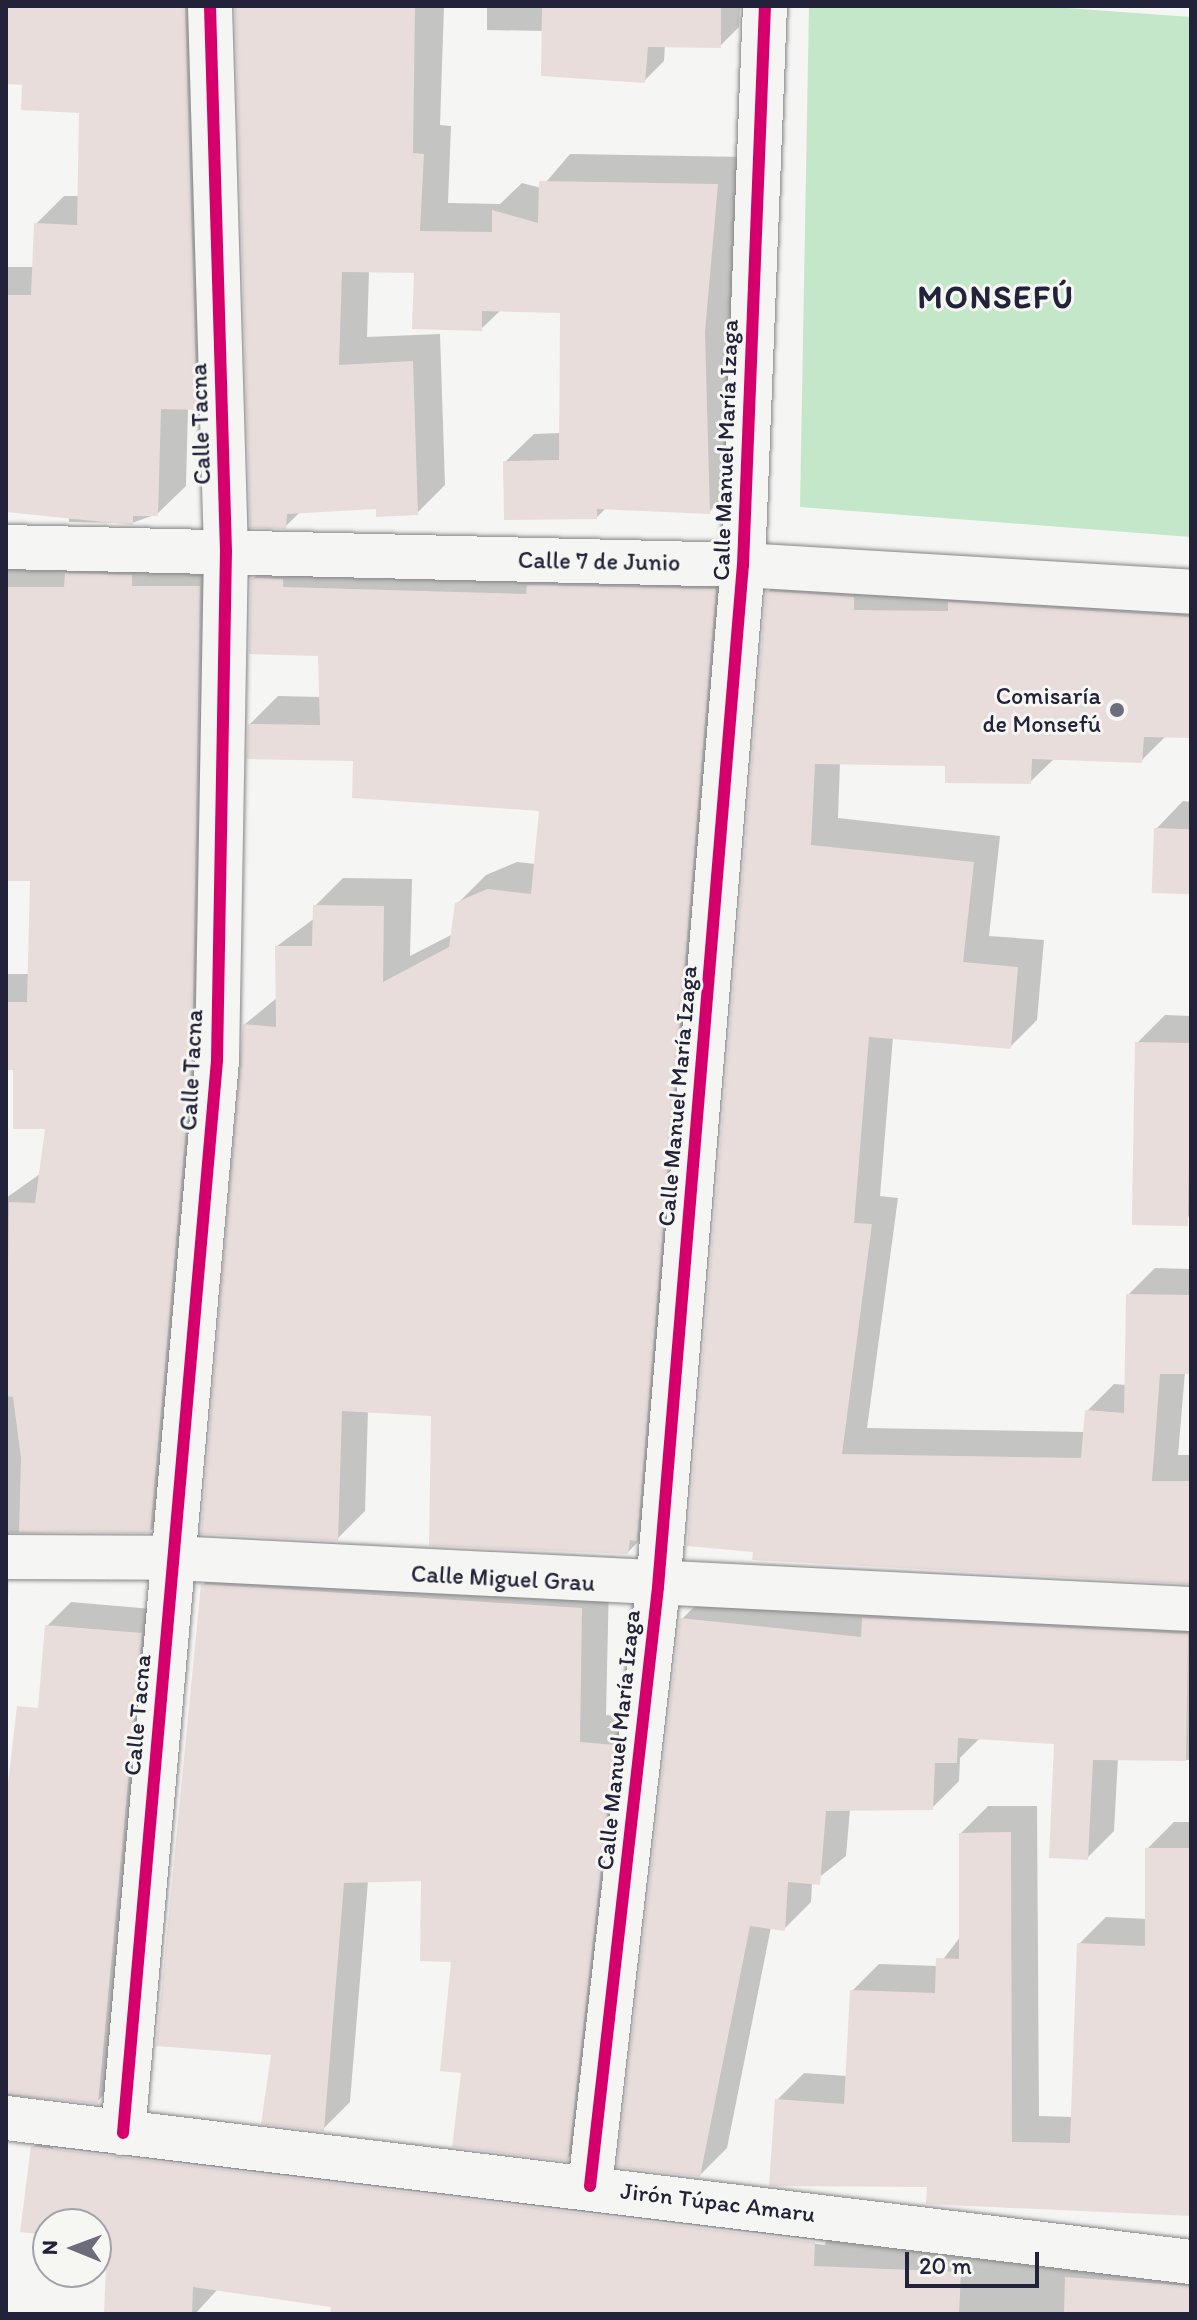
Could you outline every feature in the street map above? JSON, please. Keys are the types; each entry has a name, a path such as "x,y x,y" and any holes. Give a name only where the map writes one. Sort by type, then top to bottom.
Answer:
{"street":[{"name":"Calle Tacna","path":"123,2133 217,1060 226,552 210,6"},
{"name":"Calle Manuel María Izaga","path":"590,2186 658,1587 743,565 765,6"},
{"name":"Calle 7 de Junio","path":"6,547 743,565 1191,592"},
{"name":"Calle Miguel Grau","path":"6,1557 172,1558 658,1587 1191,1609"},
{"name":"Jirón Túpac Amaru","path":"6,2118 590,2186 1191,2262"}],"green space":[{"path":"809,6 1039,6 1191,17 1191,537 800,507"}],"building":[{"path":"6,6 185,6 197,410 161,409 158,516 133,516 133,525 6,512 6,295 31,295 34,223 77,225 79,113 21,110 22,85 6,84"},
{"path":"235,6 415,6 413,153 424,154 420,231 492,232 492,210 538,223 539,181 718,184 705,332 710,514 597,509 597,519 504,520 503,461 559,460 560,313 482,311 482,331 412,329 414,273 342,272 339,365 413,361 418,515 376,517 376,509 287,514 286,529 250,528"},
{"path":"542,6 721,6 721,48 648,47 645,83 541,76"},
{"path":"65,573 132,575 132,586 200,586 192,1059 150,1533 19,1532 21,1458 13,1397 6,1396 9,1202 35,1203 45,1129 13,1129 13,1070 6,1070 6,1002 27,1002 30,881 6,881 6,587 64,587"},
{"path":"251,578 283,579 283,587 526,594 527,585 716,589 637,1541 630,1540 628,1554 429,1546 431,1416 342,1411 338,1541 201,1534 243,1024 276,1027 275,946 312,946 313,905 384,906 383,982 449,947 455,903 487,889 531,894 539,811 352,798 353,761 247,759 248,724 320,725 318,656 249,654"},
{"path":"766,591 854,597 854,610 948,611 948,602 1191,617 1191,738 1144,737 1142,763 1032,759 1031,784 945,783 945,766 815,764 811,845 974,862 963,962 1018,967 1011,1049 869,1037 854,1223 872,1224 842,1454 1081,1458 1085,1410 1124,1413 1126,1294 1191,1295 1191,1374 1160,1374 1152,1481 1191,1481 1189,1584 752,1560 753,1552 687,1546"},
{"path":"1154,828 1191,829 1189,894 1152,893"},
{"path":"1135,1042 1191,1043 1188,1226 1132,1225"},
{"path":"201,1584 582,1608 580,1742 615,1745 568,2161 452,2147 461,2073 440,2071 451,1962 420,1961 421,1881 344,1883 324,2131 261,2124 271,2055 156,2046"},
{"path":"680,1618 861,1637 862,1618 1188,1634 1186,1761 1093,1760 1088,1860 1049,1858 1054,1744 958,1738 957,1763 935,1763 933,1810 826,1811 820,1885 788,1882 785,1931 750,1926 700,2177 617,2167"},
{"path":"45,1625 142,1633 98,2104 6,2094 6,1801 17,1706 38,1708"},
{"path":"1011,1832 1012,2142 1070,2143 1077,1943 1145,1946 1145,1848 1191,1848 1191,2216 926,2204 927,2187 769,2186 775,2099 844,2104 850,1990 935,1993 936,1958 959,1959 959,1833"},
{"path":"31,2146 815,2242 814,2266 961,2272 959,2314 330,2314 331,2307 193,2287 192,2314 104,2314 105,2288 112,2288 112,2208 32,2208 32,2233 20,2232"},
{"path":"1065,2277 1191,2286 1191,2314 1064,2314"}],"cycle path":[{"path":"123,2133 217,1060 226,552 210,6"},
{"path":"590,2186 658,1587 743,565 765,6"}],"place":[{"name":"Comisaría de Monsefú","path":"1117,710"}],"district":[{"name":"MONSEFÚ","path":"996,297"}]}
